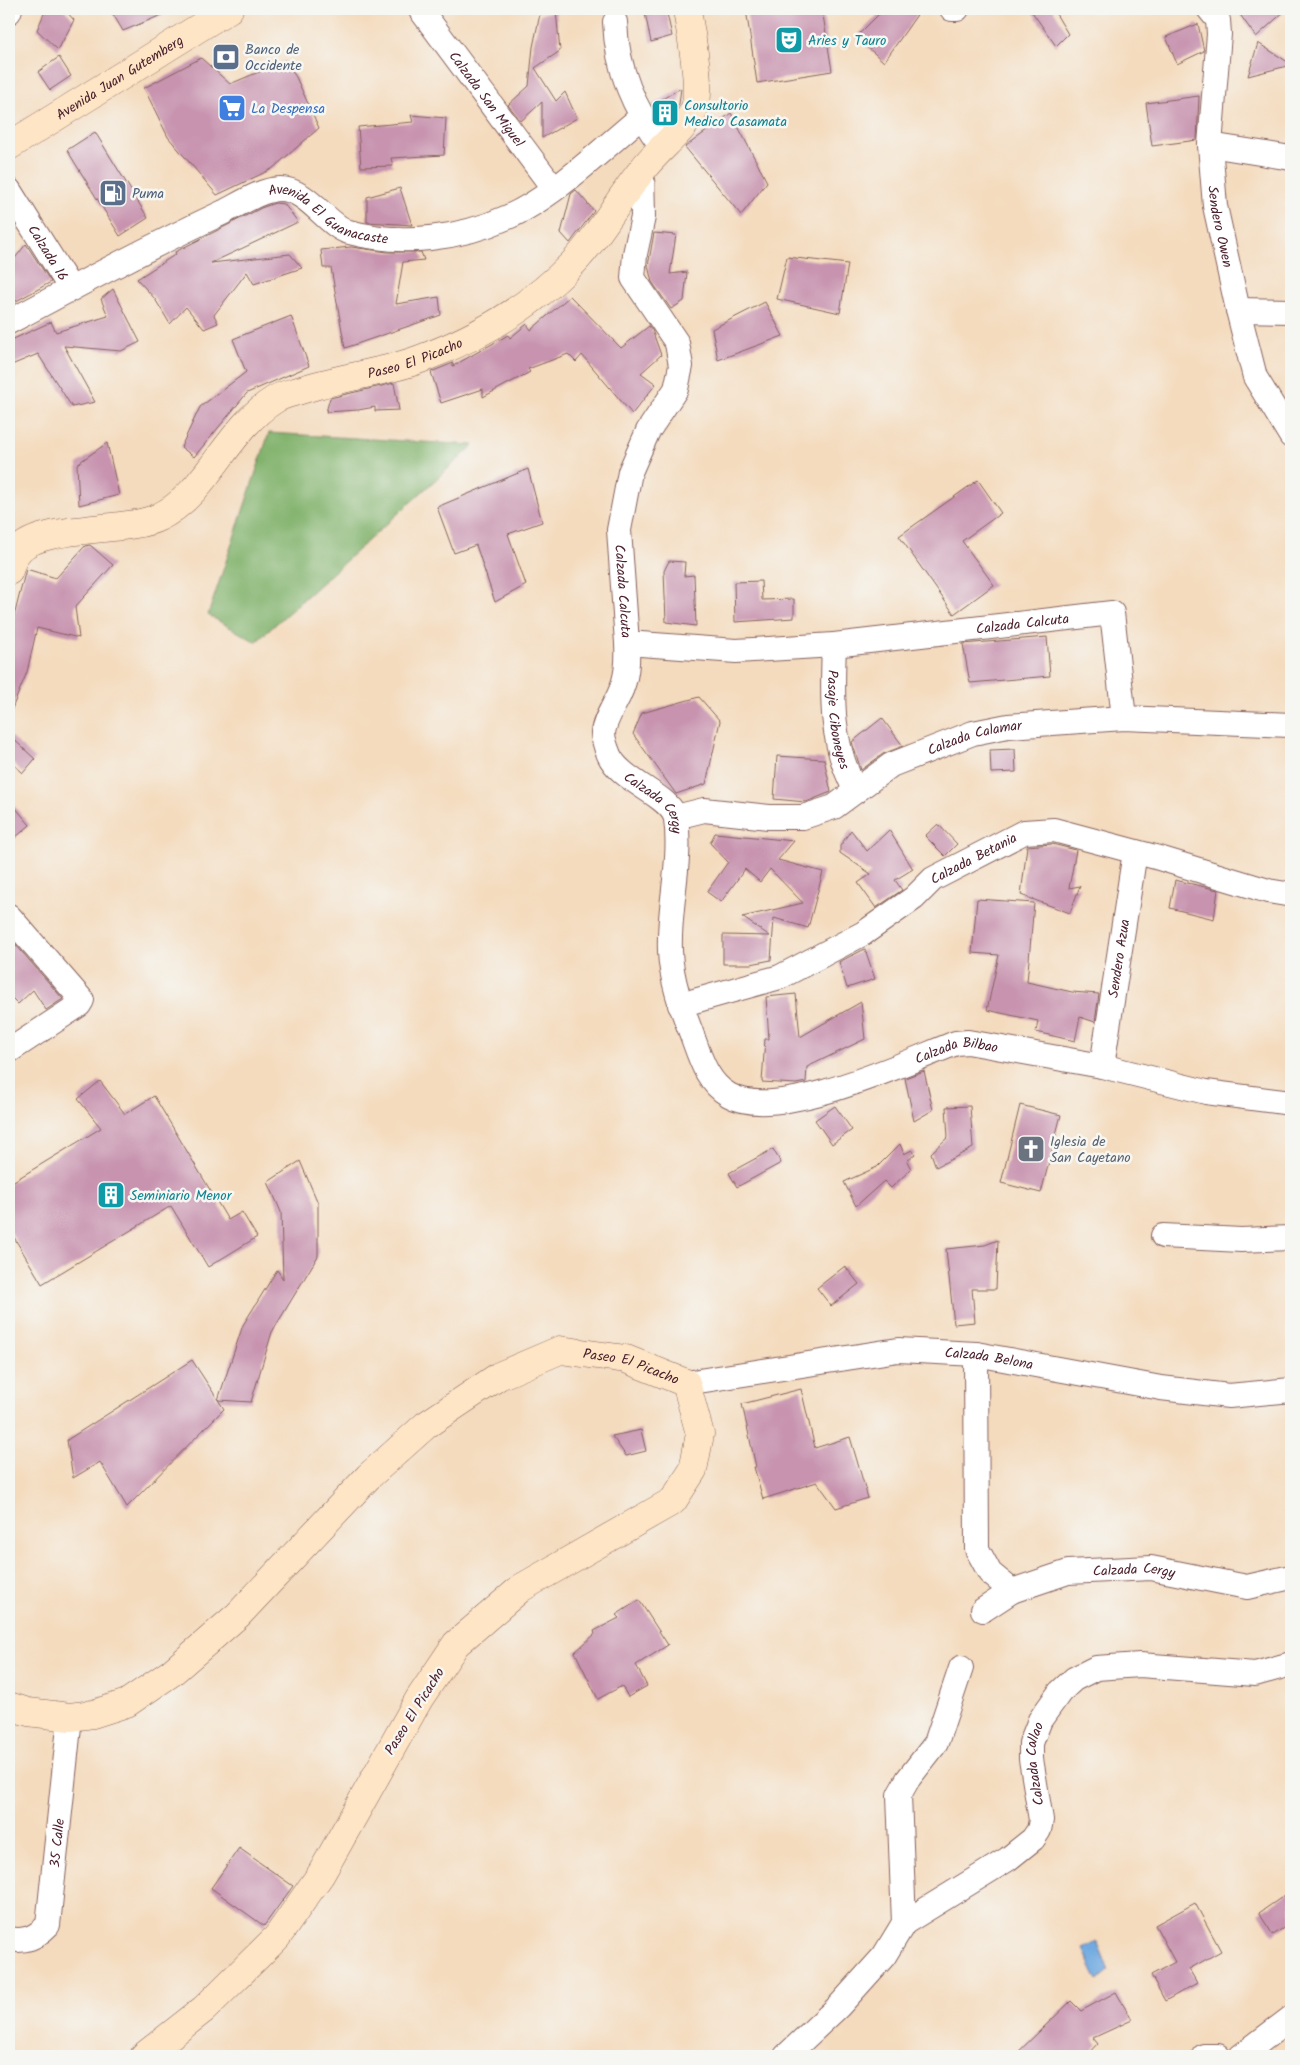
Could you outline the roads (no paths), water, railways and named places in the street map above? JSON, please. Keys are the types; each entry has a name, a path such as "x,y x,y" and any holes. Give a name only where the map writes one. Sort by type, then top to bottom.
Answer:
{"street":[{"name":"Avenida Juan Gutemberg","path":"9,146 229,9"},
{"name":"Calzada San Miguel","path":"420,9 554,189"},
{"name":"Paseo El Picacho","path":"9,572 13,559 19,549 30,541 74,531 159,518 182,500 208,473 231,439 252,417 275,398 320,383 384,371 425,358 460,343 512,314 546,288 575,261 642,169 681,127 695,108 697,77 687,9"},
{"path":"952,9 957,9"},
{"name":"Sendero Owen","path":"1209,9 1218,20 1219,34 1210,145 1215,206 1255,377 1291,436"},
{"path":"615,22 616,50 641,117 662,147"},
{"name":"Avenida El Guanacaste","path":"9,322 173,236 271,190 291,190 346,231 378,239 418,239 460,235 509,217 554,189 641,117"},
{"path":"1210,145 1291,158"},
{"name":"Calzada Calcuta","path":"642,169 643,217 635,254 633,278 676,344 681,366 676,389 648,430 630,472 618,530 627,644 736,651 834,645 1112,613 1124,718"},
{"name":"Calzada 16","path":"9,190 71,288"},
{"path":"1238,310 1291,312"},
{"name":"Calzada Cergy","path":"627,644 629,664 603,734 610,757 620,769 630,780 666,802 676,817 677,847 670,952 680,1005"},
{"name":"Pasaje Ciboneyes","path":"834,645 832,720 841,759 856,791"},
{"name":"Calzada Calamar","path":"676,817 704,810 769,817 803,817 834,807 891,765 973,733 1008,726 1124,718 1291,724"},
{"name":"Calzada Betania","path":"680,1005 780,977 864,933 914,898 933,879 1024,832 1054,830 1268,891 1290,894"},
{"name":"Sendero Azua","path":"1102,1066 1135,852"},
{"path":"9,916 82,1000 79,1004 9,1052"},
{"name":"Calzada Bilbao","path":"680,1005 712,1081 729,1095 748,1102 782,1101 821,1094 956,1043 968,1042 1102,1066 1206,1092 1291,1103"},
{"path":"1163,1236 1241,1240 1291,1238"},
{"name":"Paseo El Picacho","path":"9,1706 28,1712 70,1717 93,1714 127,1703 171,1673 238,1615 369,1476 426,1425 499,1376 560,1350 626,1359 686,1383 700,1434 693,1470 673,1501 521,1588 456,1644 419,1699 322,1874 278,1937 204,2009 144,2056"},
{"name":"Calzada Belona","path":"686,1383 898,1350 976,1354 1161,1388 1230,1396 1291,1390"},
{"path":"976,1354 977,1549 990,1573 1012,1591"},
{"name":"Calzada Cergy","path":"982,1610 1012,1591 1068,1572 1151,1568 1247,1587 1291,1577"},
{"name":"Calzada Callao","path":"786,2056 839,2006 884,1956 904,1923 1008,1859 1033,1839 1039,1830 1041,1820 1031,1759 1031,1743 1040,1720 1060,1692 1074,1679 1096,1668 1140,1665 1255,1674 1291,1664"},
{"path":"904,1923 899,1795 908,1779 936,1743 961,1668"},
{"name":"35 Calle","path":"9,1940 21,1942 36,1937 48,1926 70,1717"},
{"path":"1241,2056 1291,2018"},
{"path":"1204,2056 1218,2056"}],"water":[{"path":"1097,1942 1109,1971 1098,1980 1083,1949"}],"place":[{"name":"Aries y Tauro","path":"789,40"},
{"name":"Banco de Occidente","path":"226,57"},
{"name":"La Despensa","path":"232,108"},
{"name":"Consultorio Medico Casamata","path":"665,113"},
{"name":"Puma","path":"113,193"},
{"name":"Iglesia de San Cayetano","path":"1031,1149"},
{"name":"Seminiario Menor","path":"111,1195"}]}
